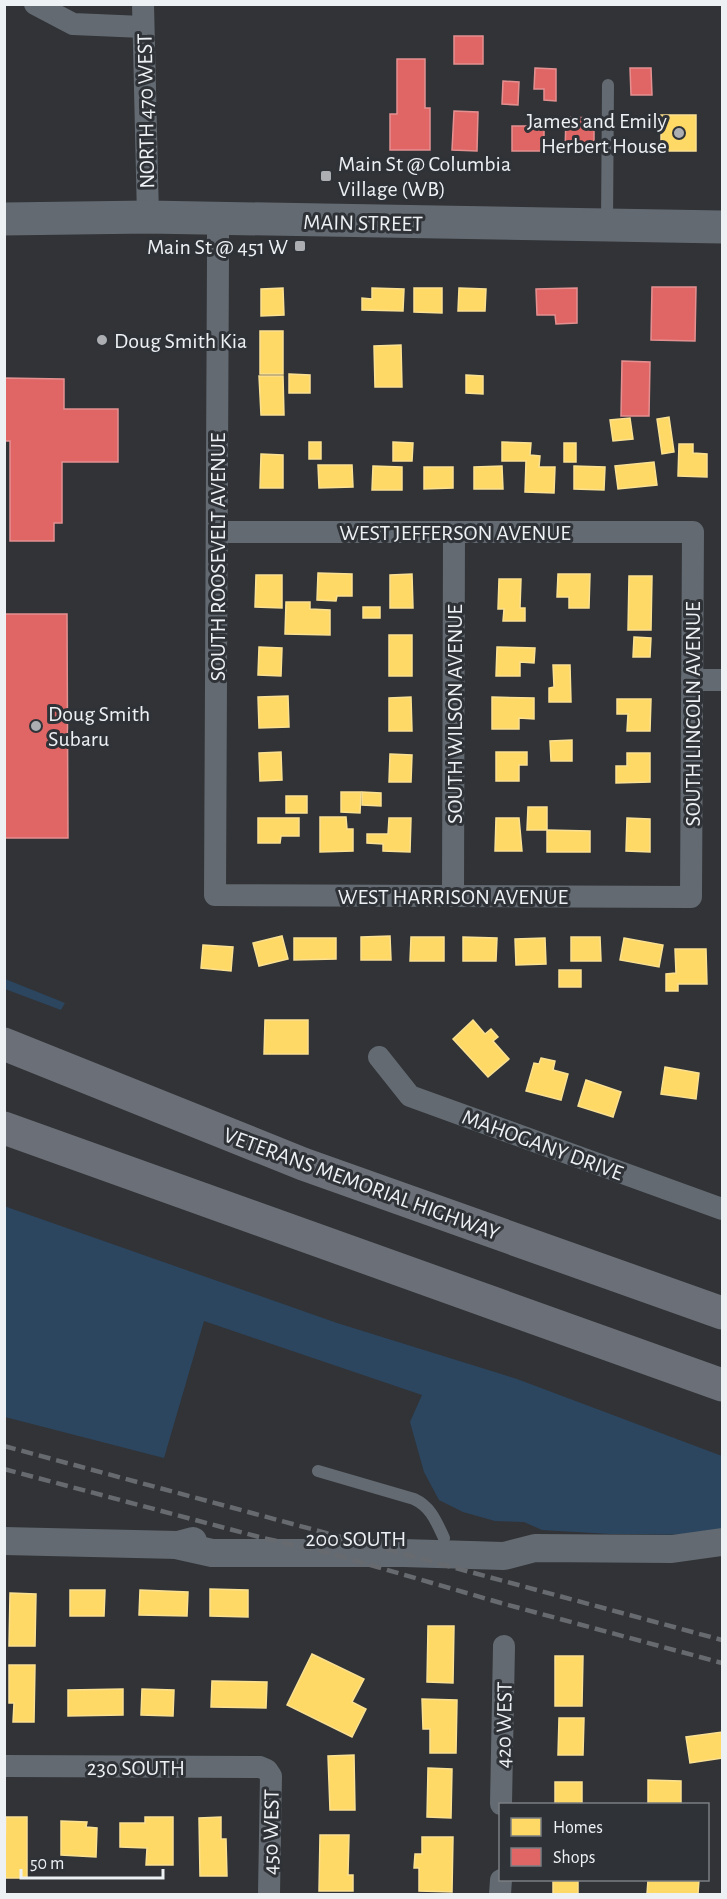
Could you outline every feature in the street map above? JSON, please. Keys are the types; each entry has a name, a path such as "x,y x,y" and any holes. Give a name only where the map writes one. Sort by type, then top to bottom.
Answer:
{"highway":[{"name":"VETERANS MEMORIAL HIGHWAY","path":"4,1044 303,1164 723,1313"},
{"path":"4,1128 723,1385"},
{"path":"4,1145 42,1141"}],"main road":[{"name":"MAIN STREET","path":"4,219 148,218 723,226"}],"street":[{"path":"35,4 73,24 143,16"},
{"name":"NORTH 470 WEST","path":"143,16 148,218"},
{"name":"SOUTH ROOSEVELT AVENUE","path":"215,895 218,220"},
{"name":"WEST JEFFERSON AVENUE","path":"217,532 693,532"},
{"name":"SOUTH WILSON AVENUE","path":"453,896 454,532"},
{"name":"SOUTH LINCOLN AVENUE","path":"691,897 693,532"},
{"path":"692,680 723,680"},
{"name":"WEST HARRISON AVENUE","path":"215,895 691,897"},
{"name":"MAHOGANY DRIVE","path":"379,1057 410,1096 723,1209"},
{"name":"200 SOUTH","path":"177,1545 214,1535 504,1539 535,1548"},
{"name":"200 SOUTH","path":"4,1541 177,1545 212,1552 504,1556 535,1548 672,1549 723,1542"},
{"name":"200 SOUTH","path":"672,1549 723,1562"},
{"name":"420 WEST","path":"501,1803 504,1646"},
{"name":"230 SOUTH","path":"4,1766 260,1767 267,1770"},
{"name":"450 WEST","path":"267,1770 271,1776 269,1894"}],"lane":[{"path":"607,225 608,85"},
{"path":"318,1471 414,1498 431,1510 444,1538"}],"shaded area":[{"path":"5,979 65,1003 61,1010 5,989"},
{"path":"4,1206 337,1323 517,1379 722,1456 722,1535 610,1534 542,1530 524,1522 495,1521 463,1512 439,1500 424,1472 410,1422 422,1395 204,1321 164,1458 5,1417"}],"building: Homes":[{"name":"James and Emily Herbert House","path":"661,115 696,115 696,151 661,151"},
{"path":"283,288 284,315 261,316 261,289"},
{"path":"372,288 404,289 403,311 362,310 362,298 372,299"},
{"path":"414,288 442,288 442,313 414,312"},
{"path":"459,288 486,289 485,311 458,311"},
{"path":"260,331 283,331 283,374 260,374"},
{"path":"401,345 402,387 375,387 374,346"},
{"path":"289,374 310,375 310,393 289,393"},
{"path":"466,375 483,376 483,394 466,393"},
{"path":"259,376 283,376 284,415 261,415"},
{"path":"669,417 674,452 662,454 657,419"},
{"path":"630,418 633,439 613,441 610,420"},
{"path":"309,442 321,442 321,459 309,459"},
{"path":"393,442 413,443 412,461 393,461"},
{"path":"502,442 531,443 530,455 540,456 539,467 555,467 554,493 525,492 526,461 502,461"},
{"path":"564,443 576,443 576,462 564,462"},
{"path":"679,444 693,444 693,453 707,454 707,477 678,476"},
{"path":"261,454 283,455 283,488 260,488"},
{"path":"654,462 657,485 618,489 615,466"},
{"path":"318,465 352,465 353,487 319,488"},
{"path":"373,466 402,467 402,490 372,490"},
{"path":"502,466 503,489 474,489 474,467"},
{"path":"574,466 605,467 604,490 574,489"},
{"path":"424,467 453,467 453,488 424,489"},
{"path":"318,573 352,574 352,596 337,596 336,601 317,600"},
{"path":"412,574 413,608 390,608 390,575"},
{"path":"558,574 590,574 589,608 569,608 569,597 557,597"},
{"path":"256,575 282,575 282,608 255,607"},
{"path":"629,576 652,576 651,630 628,630"},
{"path":"499,579 521,579 520,608 525,608 525,621 503,621 504,609 498,609"},
{"path":"286,602 310,602 310,609 330,610 330,635 285,634"},
{"path":"363,607 380,607 380,618 363,618"},
{"path":"389,635 412,635 412,676 389,676"},
{"path":"634,637 651,638 650,657 633,657"},
{"path":"259,647 282,648 281,676 258,675"},
{"path":"497,647 535,648 534,663 520,662 520,676 496,676"},
{"path":"553,665 570,665 571,702 549,702 549,688 554,687"},
{"path":"288,696 289,727 259,728 258,697"},
{"path":"411,697 412,731 389,731 389,698"},
{"path":"492,697 534,698 534,719 519,718 519,729 492,729"},
{"path":"617,699 651,699 650,731 627,731 628,714 617,714"},
{"path":"572,740 572,761 551,761 550,741"},
{"path":"281,752 282,780 260,781 259,753"},
{"path":"496,752 527,752 527,765 519,765 519,781 496,781"},
{"path":"627,753 650,753 650,782 616,783 616,766 627,766"},
{"path":"390,754 412,755 411,782 389,782"},
{"path":"341,792 361,792 360,813 341,812"},
{"path":"362,792 381,793 381,806 362,805"},
{"path":"286,796 307,796 307,813 286,813"},
{"path":"528,807 547,807 547,830 527,830"},
{"path":"320,817 346,817 347,829 353,829 353,851 320,852"},
{"path":"258,818 299,818 299,836 281,836 280,843 258,843"},
{"path":"389,818 411,818 410,852 383,851 383,844 367,843 367,834 388,834"},
{"path":"496,818 519,818 522,851 495,851"},
{"path":"627,818 650,819 650,852 626,851"},
{"path":"547,830 590,831 590,852 547,852"},
{"path":"282,936 288,959 259,966 253,943"},
{"path":"390,936 391,960 361,960 361,937"},
{"path":"411,937 444,937 444,961 410,961"},
{"path":"463,937 497,938 496,961 463,961"},
{"path":"571,937 600,937 601,961 571,961"},
{"path":"294,938 336,938 336,959 294,960"},
{"path":"545,938 546,964 516,965 515,939"},
{"path":"624,938 663,945 659,967 620,960"},
{"path":"203,945 233,947 231,971 201,968"},
{"path":"675,949 706,949 707,984 678,984 678,991 666,991 666,974 676,973"},
{"path":"559,970 581,970 581,987 559,987"},
{"path":"265,1020 308,1020 308,1054 264,1054"},
{"path":"473,1020 485,1034 491,1029 498,1037 493,1041 509,1059 488,1077 453,1039"},
{"path":"541,1058 555,1061 553,1070 568,1074 561,1100 526,1091 534,1063 539,1064"},
{"path":"665,1067 699,1073 696,1099 661,1094"},
{"path":"586,1080 621,1092 613,1117 578,1106"},
{"path":"210,1589 248,1590 248,1617 210,1616"},
{"path":"70,1590 105,1590 104,1616 70,1616"},
{"path":"140,1590 188,1592 187,1616 139,1615"},
{"path":"10,1593 36,1594 35,1646 9,1646"},
{"path":"428,1626 454,1626 453,1683 427,1682"},
{"path":"312,1654 364,1679 352,1702 366,1709 352,1737 287,1705"},
{"path":"555,1656 583,1656 582,1706 555,1706"},
{"path":"9,1665 35,1665 34,1722 13,1722 14,1703 9,1703"},
{"path":"212,1681 267,1682 266,1708 211,1707"},
{"path":"123,1689 123,1715 68,1716 68,1690"},
{"path":"142,1689 174,1690 173,1716 141,1715"},
{"path":"422,1699 457,1700 456,1753 430,1753 430,1729 423,1729"},
{"path":"559,1718 584,1718 583,1755 558,1755"},
{"path":"722,1732 722,1758 690,1763 686,1737"},
{"path":"354,1755 355,1810 330,1810 328,1756"},
{"path":"428,1768 452,1769 451,1818 427,1817"},
{"path":"648,1780 681,1781 681,1803 648,1803"},
{"path":"555,1782 582,1782 582,1803 555,1803"},
{"path":"6,1817 27,1817 27,1878 4,1878"},
{"path":"145,1817 173,1817 173,1865 146,1865 147,1848 120,1847 120,1823 145,1823"},
{"path":"221,1817 221,1839 226,1839 227,1876 200,1876 199,1818"},
{"path":"61,1821 87,1822 86,1827 97,1828 96,1857 61,1855"},
{"path":"320,1835 349,1835 348,1875 353,1875 353,1891 319,1891"},
{"path":"422,1837 453,1837 452,1892 419,1891 419,1868 414,1868 415,1854 422,1854"},
{"path":"553,1881 578,1881 578,1894 553,1894"},
{"path":"648,1881 699,1881 698,1894 647,1894"}],"building: Shops":[{"path":"454,36 483,36 483,64 454,64"},
{"path":"397,59 425,59 425,108 430,108 430,150 390,150 390,114 397,114"},
{"path":"535,68 556,69 556,101 544,100 544,89 534,89"},
{"path":"630,68 651,68 652,95 631,95"},
{"path":"503,81 519,82 518,105 502,104"},
{"path":"454,111 478,112 477,151 452,150"},
{"path":"566,117 594,118 594,152 565,151"},
{"path":"512,126 544,126 544,151 512,151"},
{"path":"652,287 696,287 695,341 651,340"},
{"path":"577,288 577,323 556,324 555,315 537,315 536,289"},
{"path":"622,361 650,362 649,416 621,416"},
{"path":"4,378 64,379 64,409 118,409 118,462 62,462 62,523 54,523 54,541 10,541 10,441 4,441"},
{"name":"Doug Smith Subaru","path":"4,614 67,614 68,838 4,838"}],"railway":[{"path":"4,1446 722,1640"},
{"path":"4,1469 259,1537 329,1553 722,1663"}],"place":[{"name":"James and Emily Herbert House","path":"679,133"},
{"name":"Main St @ Columbia Village (WB)","path":"326,176"},
{"name":"Main St @ 451 W","path":"300,246"},
{"name":"Doug Smith Kia","path":"102,340"},
{"name":"Doug Smith Subaru","path":"36,726"}]}
